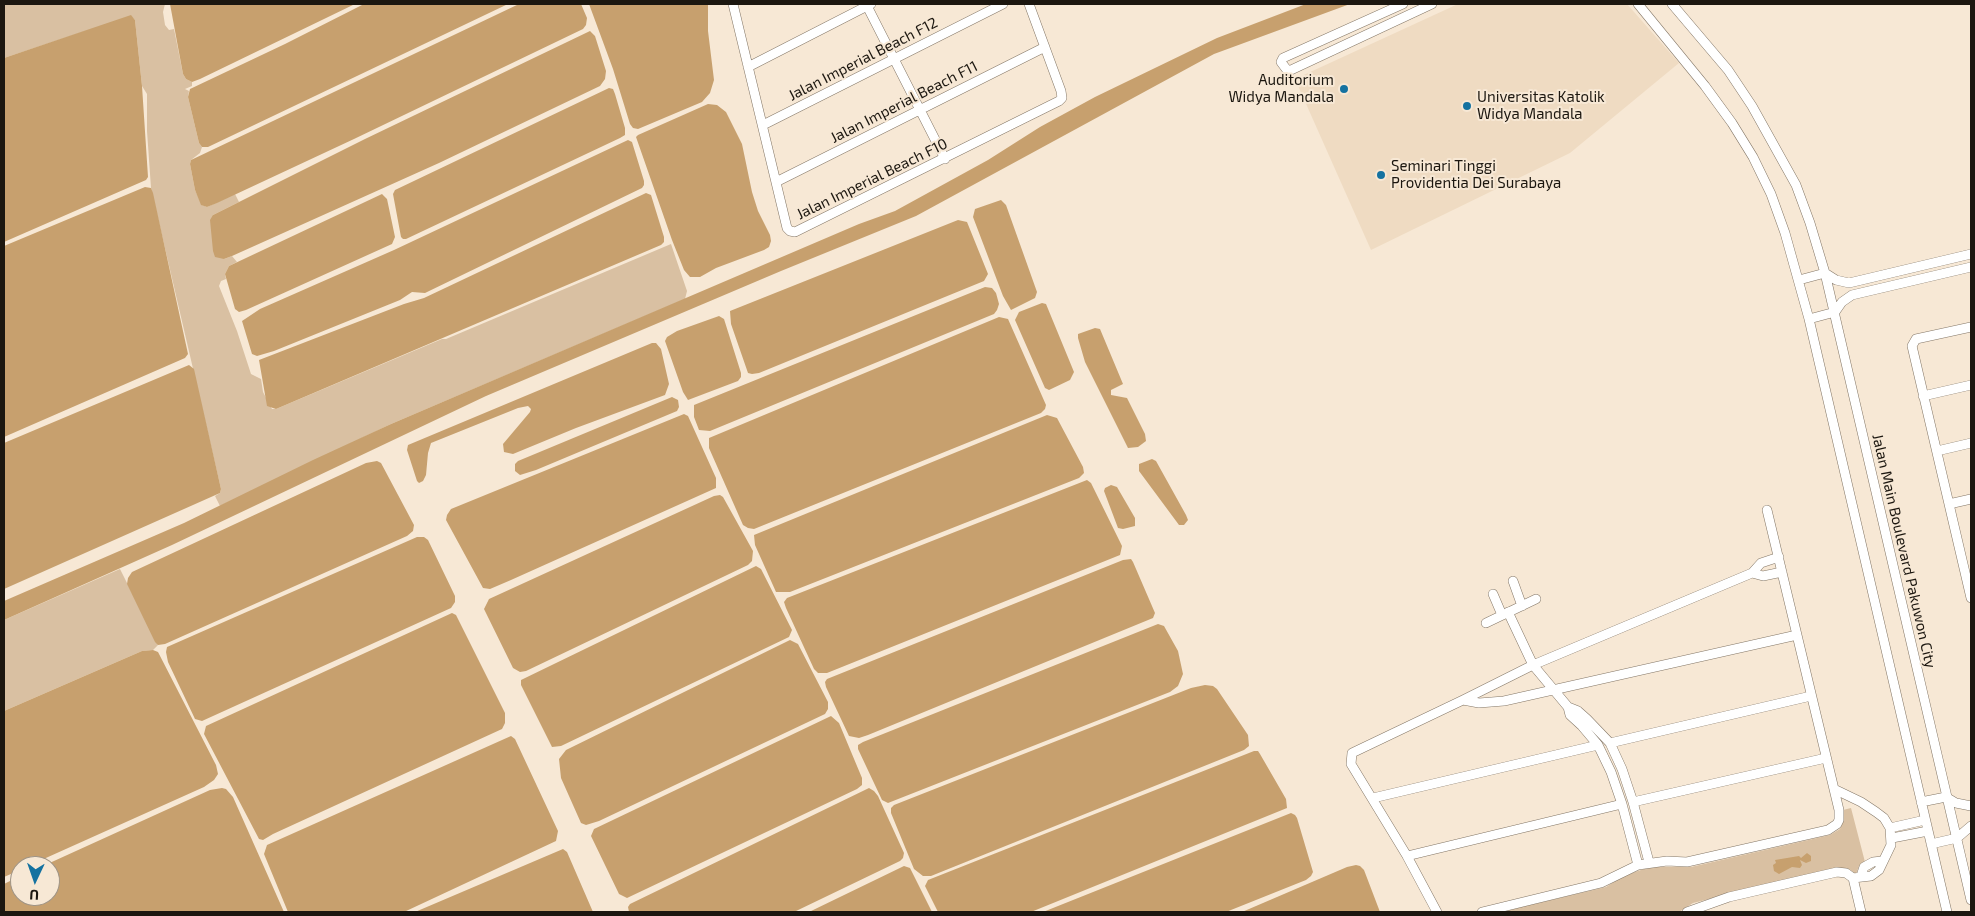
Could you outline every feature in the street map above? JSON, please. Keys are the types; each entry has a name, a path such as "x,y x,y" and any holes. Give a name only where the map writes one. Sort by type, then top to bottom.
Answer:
{"street":[{"name":"Jalan Imperial Beach F10","path":"733,4 787,228 795,232 1056,103 1062,98 1061,91 1044,47"},
{"path":"748,67 868,4 944,159"},
{"name":"Jalan Imperial Beach F12","path":"763,125 1003,4"},
{"path":"1029,4 1044,47"},
{"path":"1403,4 1283,58 1281,62 1287,70 1291,70 1414,8 1432,4"},
{"path":"1638,4 1706,86 1732,123 1753,157 1771,194 1800,280 1947,912"},
{"name":"Jalan Main Boulevard Pakuwon City","path":"1672,4 1728,70 1752,106 1796,185 1810,223 1835,312 1971,900"},
{"name":"Jalan Imperial Beach F11","path":"776,182 1044,47"},
{"path":"1800,280 1825,273 1836,280 1849,283 1971,254"},
{"path":"1809,319 1835,312 1842,302 1852,295 1971,267"},
{"path":"1849,283 1852,295"},
{"path":"1971,327 1916,339 1912,345 1971,598"},
{"path":"1923,396 1971,385"},
{"path":"1937,451 1971,443"},
{"path":"1949,504 1971,499"},
{"path":"1482,912 1601,883 1638,865 1649,862 1684,863 1828,830 1834,827 1839,820 1839,810 1767,510"},
{"path":"1962,557 1971,554"},
{"path":"1437,912 1407,856 1351,764 1352,753 1533,665 1752,572 1761,563 1779,557"},
{"path":"1752,572 1763,576 1782,572"},
{"path":"1513,581 1522,606"},
{"path":"1493,594 1533,665 1568,707 1578,711 1610,743 1622,769 1633,802 1649,862"},
{"path":"1486,622 1536,599"},
{"path":"1463,700 1474,703 1494,703 1797,635"},
{"path":"1610,743 1811,696"},
{"path":"1568,707 1570,715 1598,745 1611,772 1622,804 1638,865"},
{"path":"1372,798 1598,745"},
{"path":"1633,802 1826,758"},
{"path":"1687,912 1729,897 1837,872 1846,872 1857,877 1875,874 1889,852 1892,838 1890,828 1884,818 1876,812 1861,802 1834,789"},
{"path":"1921,802 1946,797 1956,803 1971,806"},
{"path":"1407,856 1622,804"},
{"path":"1890,828 1925,820"},
{"path":"1931,844 1957,838 1971,826"},
{"path":"1892,838 1928,831"},
{"path":"1857,877 1862,912"}],"shaded area":[{"path":"4,4 165,4 163,12 165,25 169,30 174,29 183,74 186,79 192,82 192,86 185,89 189,91 188,97 199,143 202,147 200,153 191,160 190,164 195,190 202,205 207,207 235,194 239,202 213,215 224,259 232,256 237,262 229,266 225,274 226,279 221,281 219,286 237,331 251,374 261,379 263,392 272,409 446,339 671,244 687,291 685,299 391,424 220,506 215,496 220,493 221,489 151,188 147,131 147,94 142,86 135,20 131,16 4,58"},
{"path":"170,4 355,4 192,82 186,79 183,74"},
{"path":"364,4 508,4 208,147 202,147 199,143 188,97 190,89"},
{"path":"519,4 581,4 587,18 586,25 583,29 354,139 217,203 207,207 201,205 195,190 190,164 191,160"},
{"path":"589,4 708,4 708,31 714,80 710,93 702,102 638,129 633,128"},
{"path":"1306,4 1350,4 1214,54 916,216 486,396 172,545 4,620 4,601 184,523 391,424 859,224 895,211 988,160 1040,127 1095,97 1217,38"},
{"name":"Universitas Katolik Widya Mandala","path":"1458,4 1627,4 1679,63 1570,153 1371,250 1295,79"},
{"path":"131,15 135,20 142,86 148,177 146,180 4,242 4,58"},
{"path":"590,31 595,36 606,71 605,79 600,86 439,163 232,256 224,259 215,257 210,220 213,215 365,139"},
{"path":"609,88 613,89 615,94 625,128 625,135 406,239 401,237 393,194 395,190"},
{"path":"708,104 717,105 726,112 742,144 752,192 771,241 769,247 764,250 716,268 700,277 690,277 684,270 672,240 636,137"},
{"path":"628,140 632,142 644,181 642,188 425,293 412,292 400,300 274,351 257,356 252,354 242,321 260,309 394,250"},
{"path":"145,187 151,188 153,193 188,354 185,358 4,437 4,246"},
{"path":"646,193 651,195 664,237 664,242 661,245 276,409 267,406 259,360 424,298"},
{"path":"382,194 387,199 395,237 392,244 246,310 239,312 235,309 225,274 229,266"},
{"path":"1001,200 1006,205 1037,292 1035,298 1011,310 1003,296 973,217 975,209"},
{"path":"958,220 967,222 988,274 984,281 759,373 748,373 731,324 730,311"},
{"path":"985,287 992,288 996,293 999,304 994,314 710,431 699,430 694,417 694,405"},
{"path":"1042,303 1046,304 1074,372 1070,380 1049,390 1045,388 1015,320 1019,312"},
{"path":"719,316 724,319 741,377 738,381 688,400 683,392 665,341 667,337 677,331"},
{"path":"999,317 1008,319 1046,405 1041,413 754,529 743,525 709,448 709,438"},
{"path":"1095,328 1100,329 1123,384 1111,390 1111,395 1127,398 1145,434 1146,441 1138,447 1128,448 1085,362 1078,334"},
{"path":"652,343 656,343 661,349 669,384 665,395 513,454 504,452 503,444 531,409 528,406 518,408 431,443 426,475 423,481 419,483 417,481 407,450 408,445"},
{"path":"189,365 194,369 221,489 220,493 4,589 4,443"},
{"path":"672,397 678,400 679,407 677,411 536,470 520,475 515,471 515,464 518,461"},
{"path":"684,414 688,416 716,478 716,488 511,580 490,589 483,588 446,520 451,509"},
{"path":"1047,415 1057,418 1083,467 1084,473 1079,478 790,592 776,592 755,545 754,535"},
{"path":"1152,459 1156,461 1186,515 1188,520 1184,525 1179,525 1139,471 1139,464"},
{"path":"377,461 381,463 414,525 413,531 407,536 165,644 158,645 155,642 127,584 132,572 366,463"},
{"path":"1087,480 1091,483 1122,546 1120,555 827,673 818,673 814,669 786,608 784,602 787,598"},
{"path":"1111,485 1117,487 1135,518 1135,526 1123,529 1118,528 1104,491 1105,488"},
{"path":"720,495 723,497 753,551 752,561 748,565 526,671 520,672 513,668 484,609 489,599 714,496"},
{"path":"417,537 424,537 428,540 455,596 455,602 451,608 202,721 195,719 168,662 167,647"},
{"path":"1131,559 1155,613 1153,618 868,735 859,738 849,736 826,687 825,682 827,679 1123,560"},
{"path":"756,566 761,569 792,630 789,637 561,746 552,747 521,685 521,680"},
{"path":"120,569 158,645 153,650 142,651 4,711 4,620"},
{"path":"452,613 456,615 505,713 505,723 502,729 263,840 259,839 204,734 206,726"},
{"path":"1158,624 1164,626 1178,651 1183,674 1178,686 1170,692 888,803 882,800 858,749 858,745"},
{"path":"790,640 798,644 828,702 828,709 825,714 599,821 586,825 581,823 561,778 559,759 566,750"},
{"path":"153,650 158,652 216,765 218,774 214,780 204,787 50,856 10,856 10,874 4,877 4,711 142,651"},
{"path":"1205,685 1213,686 1217,689 1248,735 1249,746 1244,750 931,876 923,876 914,869 891,813 891,808 894,805 1191,688"},
{"path":"831,716 839,723 862,778 862,785 627,898 619,894 591,836 594,829"},
{"path":"511,736 515,739 558,831 556,841 404,912 288,912 264,854 267,845"},
{"path":"1258,751 1260,754 1286,799 1287,808 1031,912 938,912 925,886 928,880"},
{"path":"869,788 878,796 904,853 900,861 794,912 629,912 628,907 630,904"},
{"path":"226,789 233,797 284,912 4,912 4,884 10,881 10,906 60,906 60,858 210,790"},
{"path":"1851,808 1865,862 1859,866 1856,874 1849,869 1835,868 1693,903 1679,912 1500,912 1606,887 1623,876 1650,867 1691,867 1830,835 1840,829 1844,816 1843,810"},
{"path":"1291,813 1297,818 1313,872 1311,876 1306,880 1226,912 1043,912"},
{"path":"563,849 567,852 593,912 415,912"},
{"path":"1807,853 1811,856 1811,861 1806,863 1800,860 1802,865 1800,868 1792,867 1779,874 1774,871 1773,865 1776,863 1775,860 1799,856 1801,858"},
{"path":"1356,865 1364,870 1380,912 1242,912 1347,867"},
{"path":"904,866 910,868 932,912 809,912"}],"place":[{"name":"Auditorium Widya Mandala","path":"1344,89"},
{"name":"Universitas Katolik Widya Mandala","path":"1467,106"},
{"name":"Seminari Tinggi Providentia Dei Surabaya","path":"1381,175"}]}
